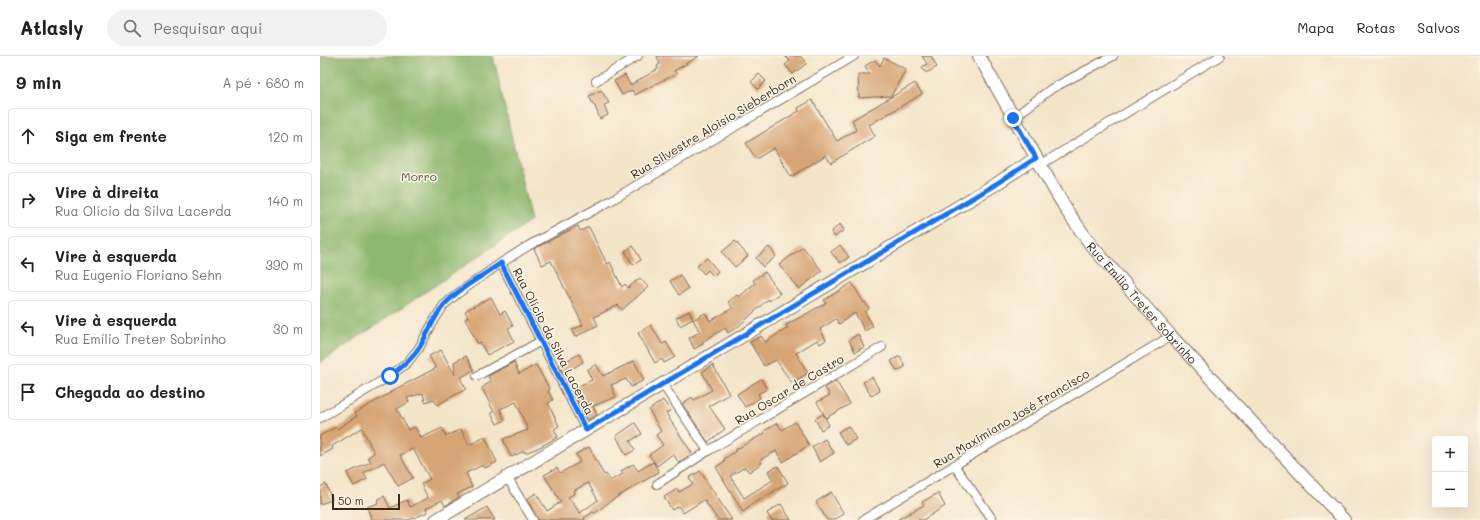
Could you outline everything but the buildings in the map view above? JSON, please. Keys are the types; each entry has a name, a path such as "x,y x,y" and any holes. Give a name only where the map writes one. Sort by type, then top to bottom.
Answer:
{"street":[{"path":"596,81 638,56"},
{"name":"Rua Silvestre Aloisio Sieberborn","path":"320,418 390,376 407,363 419,348 444,305 501,263 528,246 605,204 854,56"},
{"name":"Rua Emílio Treter Sobrinho","path":"979,56 1067,211 1091,245 1172,336 1344,520"},
{"path":"1013,118 1051,89 1114,56"},
{"path":"436,520 996,184 1038,162 1220,56"},
{"name":"Rua Olício da Silva Lacerda","path":"501,263 586,430"},
{"name":"Rua Maximiano José Francisco","path":"863,520 1172,336"},
{"path":"477,376 541,341"},
{"name":"Rua Oscar de Castro","path":"657,484 708,451 882,347"},
{"path":"662,384 708,451"},
{"path":"954,466 992,520"},
{"path":"507,478 533,520"}],"green space":[{"name":"Morro","path":"320,56 493,56 531,221 320,363"}],"route":[{"path":"390,376 407,363 419,348 444,305 501,263 586,430 996,184 1036,158 1013,118"}]}
